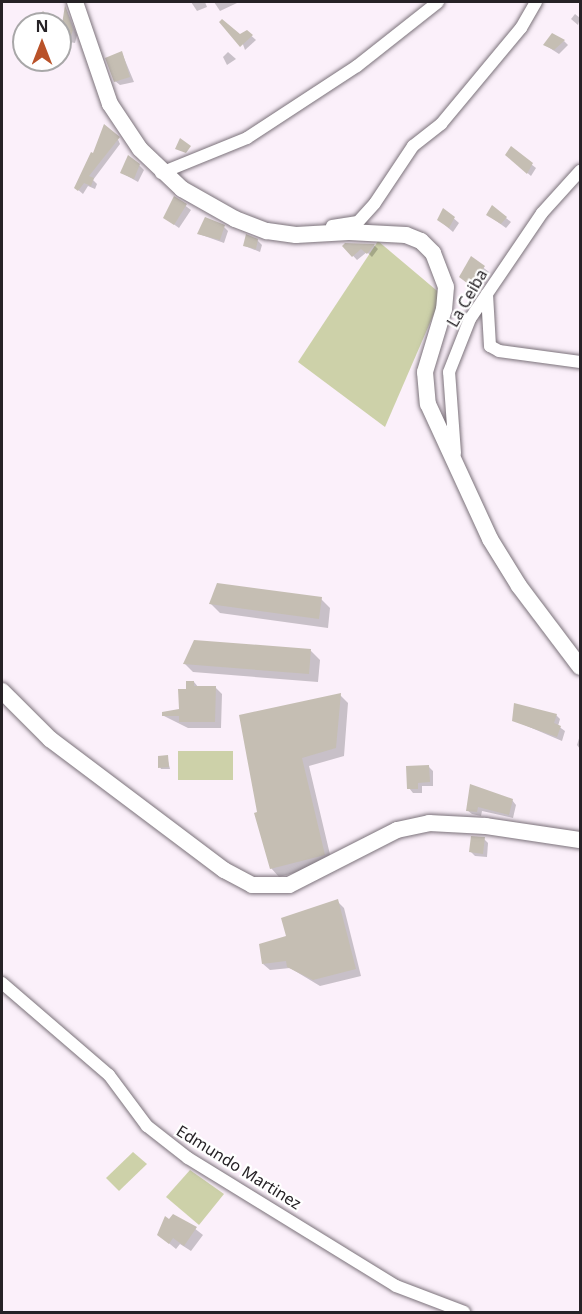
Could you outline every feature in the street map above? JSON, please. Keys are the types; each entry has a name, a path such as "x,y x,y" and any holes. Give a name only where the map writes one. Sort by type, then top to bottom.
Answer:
{"street":[{"path":"75,2 110,104 161,172 235,219 267,231 296,235 349,232 406,235 422,241 433,253 446,288 444,309 425,372 425,392 456,467 490,539 519,586 580,667"},
{"path":"161,172 247,138 357,66 438,2"},
{"path":"296,235 358,222 413,146 441,124 521,28 536,2"},
{"name":"La Ceiba","path":"456,467 449,372 470,319 542,213 580,171"},
{"path":"487,294 490,346 499,351 580,362"},
{"path":"2,691 50,739 224,870 252,885 289,885 379,837 429,823 580,840"},
{"name":"Edmundo Martinez","path":"2,983 109,1075 147,1126 188,1158 396,1286 464,1312"}],"green space":[{"path":"378,241 442,295 385,427 298,362"},
{"path":"178,751 233,751 233,780 178,780"},
{"path":"133,1152 147,1164 119,1191 106,1178"},
{"path":"190,1170 224,1194 199,1225 166,1197"}],"building":[{"path":"222,19 240,34 247,30 253,35 240,47 219,22"},
{"path":"552,33 565,40 554,50 543,45"},
{"path":"122,51 130,77 114,82 105,58"},
{"path":"104,124 120,137 89,176 94,178 91,186 84,183 78,191 74,188 91,152 93,153"},
{"path":"180,138 191,146 186,153 175,149"},
{"path":"511,146 533,163 527,174 505,155"},
{"path":"128,155 140,164 134,179 120,173"},
{"path":"174,196 187,204 174,225 163,218"},
{"path":"492,205 507,217 501,224 486,215"},
{"path":"443,208 455,217 449,228 437,220"},
{"path":"205,217 225,225 220,240 197,234"},
{"path":"246,234 258,239 256,249 243,246"},
{"path":"345,243 375,244 367,254 361,249 352,257 342,246"},
{"path":"471,256 485,266 471,286 459,277"},
{"path":"217,583 322,597 319,619 209,604"},
{"path":"194,640 311,649 309,674 183,664"},
{"path":"186,681 194,681 194,686 216,686 215,722 179,722 179,716 162,716 162,712 179,709 178,689 186,689"},
{"path":"341,693 336,748 302,758 325,855 270,869 254,813 257,812 239,715"},
{"path":"514,703 557,714 554,723 561,726 557,737 512,721"},
{"path":"168,755 169,767 158,768 158,756"},
{"path":"429,765 430,782 418,783 418,789 407,789 406,766"},
{"path":"470,784 513,799 509,815 478,807 477,812 466,811"},
{"path":"471,836 485,837 483,854 469,852"},
{"path":"338,899 356,969 313,980 287,967 286,961 262,964 259,944 286,936 281,918"},
{"path":"173,1214 197,1227 184,1246 173,1238 169,1244 157,1235 165,1216 169,1219"}]}
